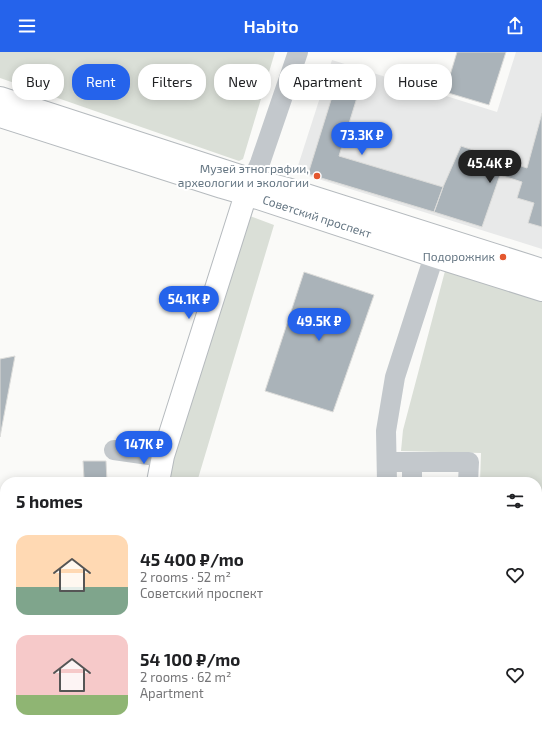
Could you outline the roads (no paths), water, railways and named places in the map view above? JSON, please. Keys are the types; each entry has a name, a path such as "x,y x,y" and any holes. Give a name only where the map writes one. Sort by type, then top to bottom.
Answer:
{"main road":[{"name":"Советский проспект","path":"0,98 249,187 282,206 542,290"},
{"name":"Советский проспект","path":"0,116 222,188 249,187 287,189 542,270"},
{"path":"159,477 164,456 249,187"}],"street":[{"path":"249,187 260,163 298,52"},
{"path":"387,477 386,431 395,377 434,256"},
{"path":"114,450 164,456"},
{"path":"387,462 469,462 468,477"},
{"path":"412,462 412,477"}],"place":[{"name":"Музей этнографии, археологии и экологии","path":"317,176"},
{"name":"Подорожник","path":"503,257"}]}
